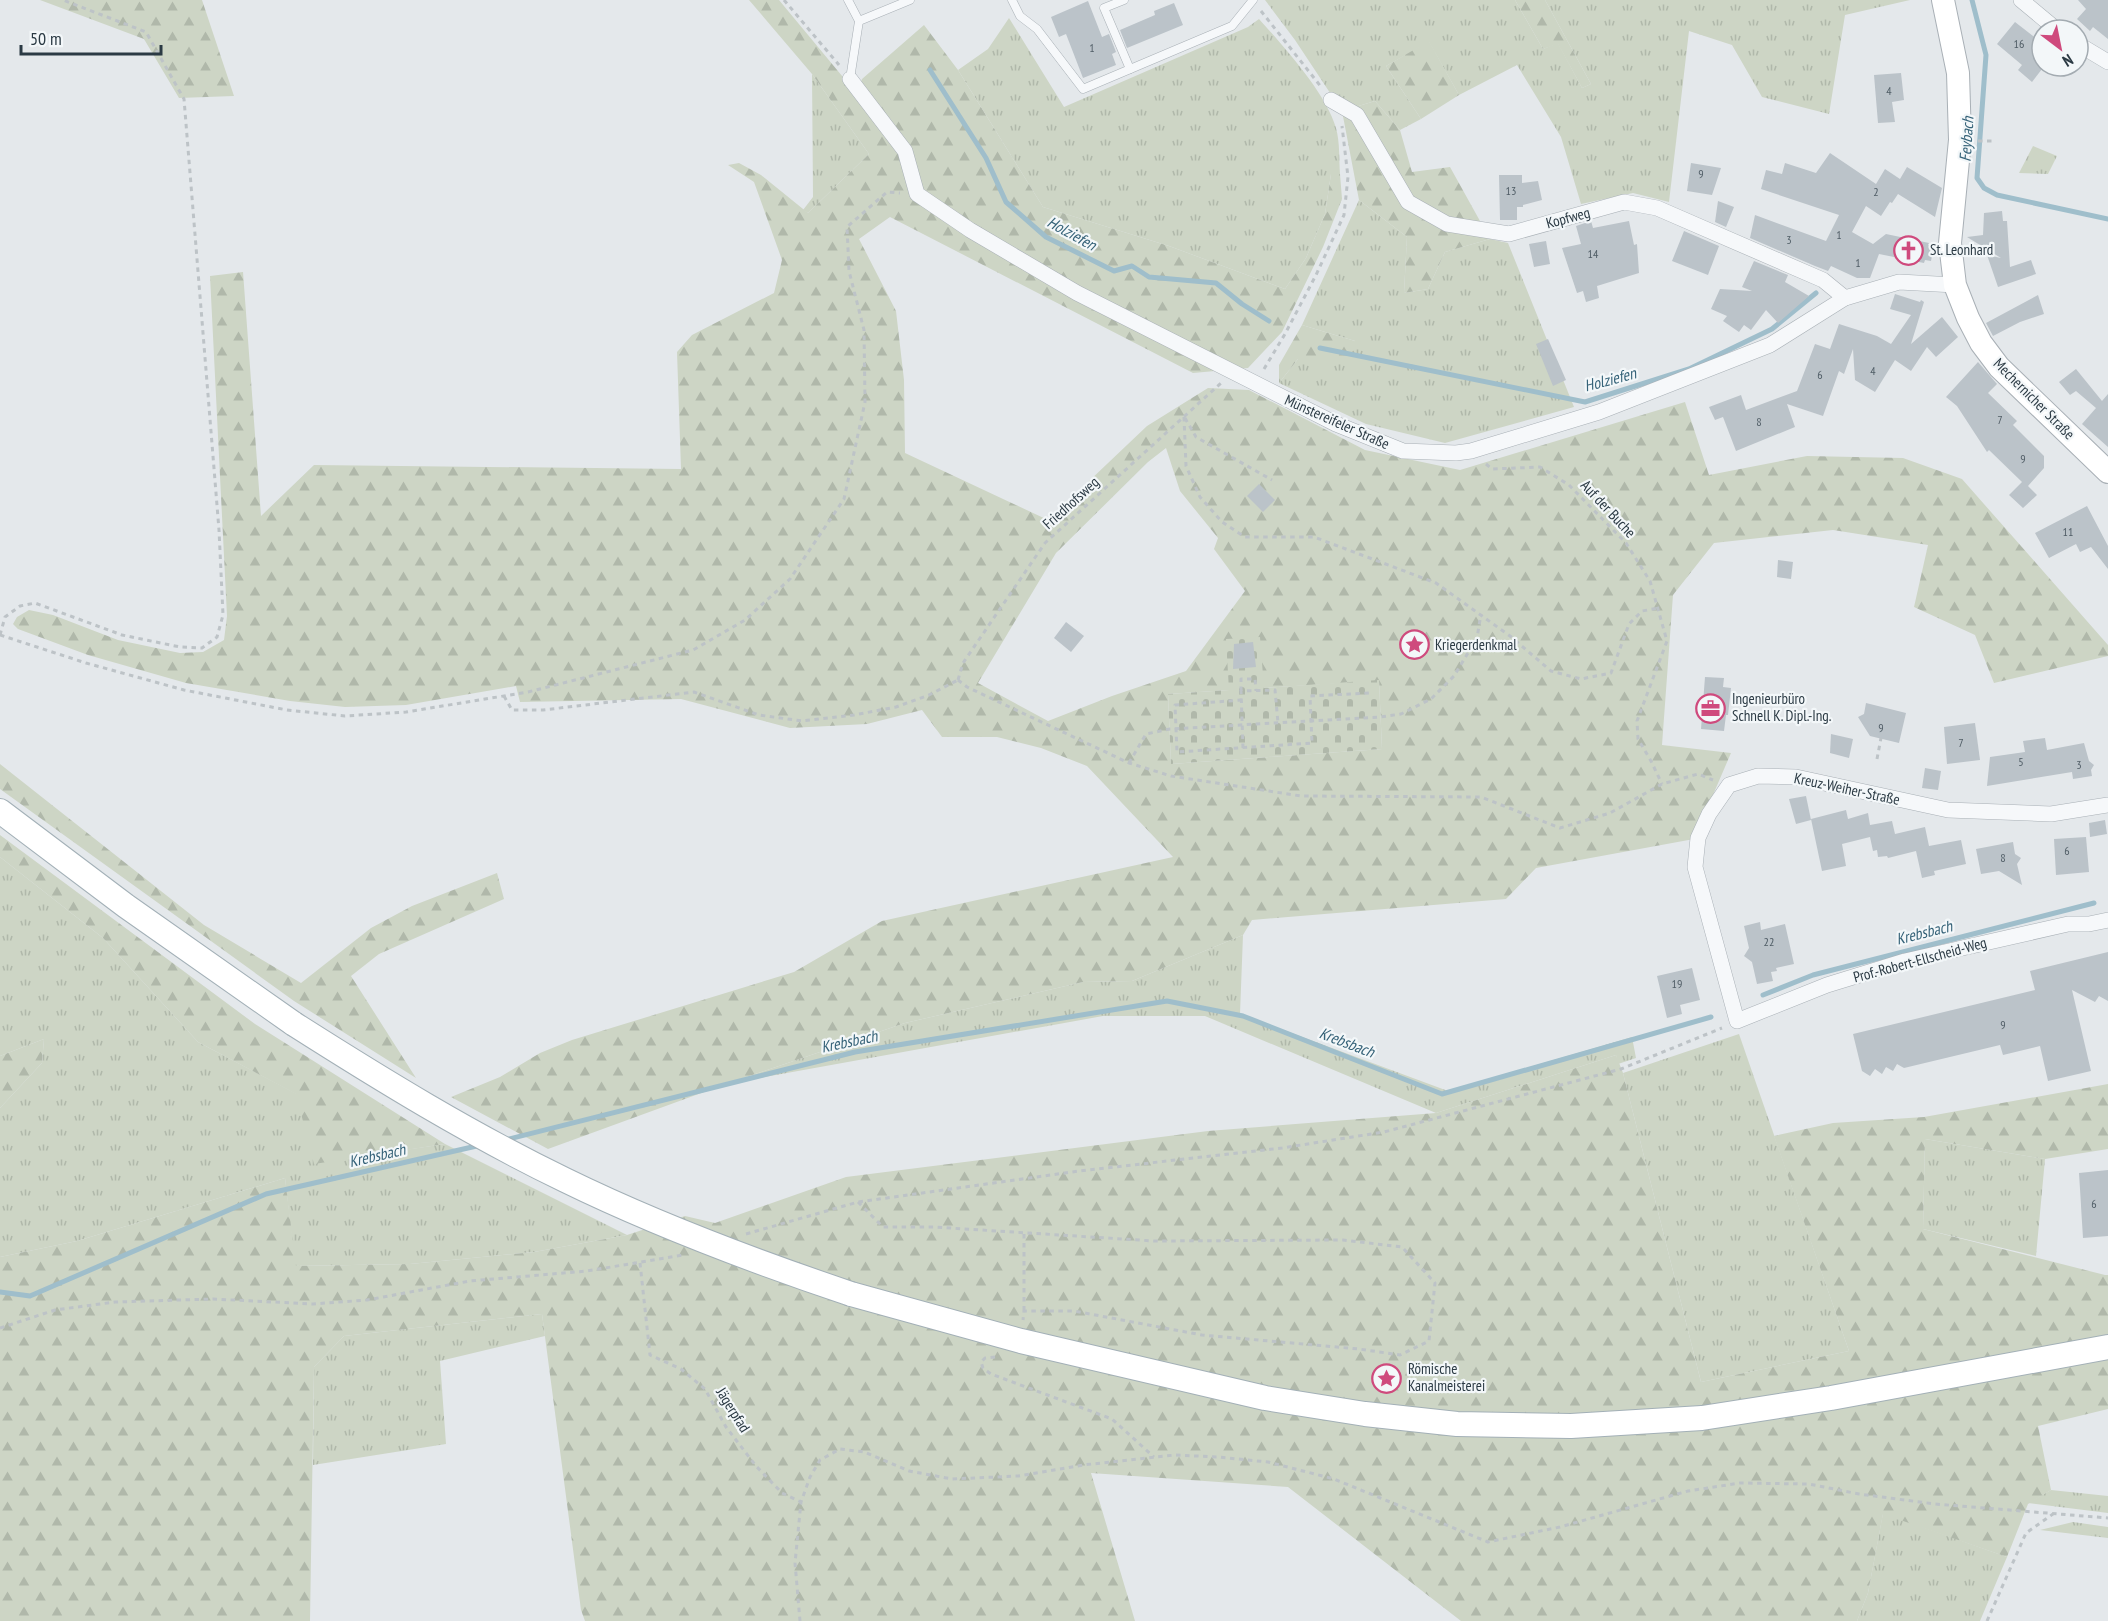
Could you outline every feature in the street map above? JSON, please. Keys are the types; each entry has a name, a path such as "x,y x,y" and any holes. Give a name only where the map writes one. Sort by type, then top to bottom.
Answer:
{"main road":[{"name":"Mechernicher Straße","path":"1943,0 1958,73 1960,140 1950,243 1955,285 1981,343 1999,367 2108,472"},
{"path":"0,811 126,906 294,1024 385,1082 473,1133 564,1180 701,1241 851,1294 1021,1341 1313,1407 1457,1424 1516,1426 1571,1426 1702,1418 1842,1396 2108,1347"}],"street":[{"path":"2021,0 2043,18"},
{"path":"2090,51 2108,62"},
{"path":"850,79 905,152 917,194"},
{"name":"Kopfweg","path":"1331,100 1357,115 1408,202 1447,224 1509,234 1624,202 1657,207 1823,280 1845,298"},
{"name":"Münstereifeler Straße","path":"917,194 970,230 1077,293 1336,424 1403,451 1456,453 1471,451 1599,412 1770,345 1845,298 1899,282 1955,285"},
{"name":"Kreuz-Weiher-Straße","path":"1729,785 1758,776 1796,777 1948,810 2051,814 2108,805"},
{"path":"1729,785 1709,814 1698,838 1695,867 1737,1022"},
{"name":"Prof.-Robert-Ellscheid-Weg","path":"1737,1022 1827,985 1905,961 2068,924 2089,924 2108,920"}],"lane":[{"path":"848,0 860,21 850,79"},
{"path":"860,21 910,0"},
{"path":"1012,0 1020,16 1037,28 1083,89 1232,26 1252,0"},
{"path":"1124,0 1104,8 1130,69"}],"path":[{"path":"63,0 146,32 184,99 219,530 223,615 217,638 202,648 180,647 122,635 35,603 20,606 5,617 0,635 86,663 184,690 287,710 345,716 406,712 528,692 693,650 745,620 790,579 844,499 866,402 864,330 849,271 847,228 887,192 917,194"},
{"path":"784,0 850,79"},
{"path":"1255,384 1285,334 1344,215 1348,177 1343,128 1331,100 1259,8"},
{"path":"1974,141 1994,141"},
{"name":"Friedhofsweg","path":"958,680 963,663 1045,543 1233,372"},
{"path":"1184,417 1196,437 1272,480"},
{"path":"1184,417 1186,466 1200,497 1222,522 1245,537 1314,537 1436,583 1510,636 1551,671 1581,679 1611,673 1629,624 1642,612 1659,608"},
{"name":"Auf der Buche","path":"1471,451 1492,469 1540,467 1569,485 1626,543 1650,581 1667,641 1637,721 1638,739 1662,784"},
{"path":"1129,763 1146,734 1176,729 1311,722 1401,714 1431,699 1454,676 1478,638 1481,614"},
{"path":"1243,748 1241,680 1255,679 1256,691"},
{"path":"504,696 512,710 543,710 694,692 759,715 802,721 896,707 929,695 958,680 967,687 1129,763 1171,776 1301,796 1481,797 1560,828 1610,813 1662,784 1698,774 1729,785"},
{"path":"1241,692 1275,690 1278,723"},
{"path":"1242,700 1175,705 1177,752 1312,743 1310,696 1369,693"},
{"path":"1877,759 1881,738"},
{"path":"740,1236 858,1202 1068,1172 1282,1148 1384,1132 1621,1069 1737,1022"},
{"path":"858,1202 883,1227 934,1227 1154,1241 1343,1240 1402,1247 1435,1283 1429,1341 1400,1355 1359,1349 1202,1335 1074,1311 1024,1311"},
{"path":"1023,1234 1024,1311 1021,1341 1016,1351 1005,1356 985,1358 981,1362 983,1368 991,1374 1112,1419 1154,1457"},
{"path":"0,1328 55,1310 115,1302 213,1299 324,1303 367,1300 470,1281 587,1271 684,1255"},
{"name":"Jägerpfad","path":"640,1263 650,1355 681,1370 705,1389 726,1427 756,1466 782,1493 801,1502"},
{"path":"800,1621 795,1563 801,1502 810,1477 820,1460 840,1449 864,1452 909,1471 952,1479 1018,1476 1083,1465 1175,1455 1268,1462 1334,1479 1488,1542 1560,1527 1688,1491 1740,1483 1809,1484 1859,1494 1935,1504 2108,1518"},
{"path":"1987,1621 2026,1533 2055,1514"}],"green space":[{"path":"40,0 202,0 234,96 179,98 144,39"},
{"path":"749,0 779,0 857,94 862,79 924,25 958,70 1043,207 1169,246 1285,289 1306,258 1325,214 1331,174 1340,174 1342,199 1323,247 1282,332 1248,368 1193,373 890,217 859,239 896,311 904,380 905,453 1048,520 1147,426 1208,388 1249,390 1365,450 1460,470 1685,402 1709,475 1807,456 1903,458 1962,479 2108,645 2108,656 1994,683 1975,635 1914,607 1928,545 1833,530 1714,543 1673,595 1662,745 1731,753 1694,839 1536,868 1506,899 1252,920 1243,935 1132,981 1083,982 905,1023 726,1084 548,1149 451,1097 500,1077 540,1053 572,1040 794,972 882,921 1173,857 1087,766 1041,748 997,737 942,737 922,710 867,724 790,728 681,699 520,702 516,686 406,705 345,707 290,701 186,683 88,655 18,629 13,624 17,617 29,610 53,615 118,640 180,653 203,652 224,640 227,616 210,276 243,272 261,516 314,465 681,469 677,352 692,335 774,293 782,260 754,182 728,165 739,163 761,175 808,213 869,154 812,74","holes":["1166,448 1180,491 1218,538 1214,549 1245,591 1186,671 1048,721 978,683 1056,553 1148,462","1227,639 1263,688 1379,681 1382,749 1171,764 1168,694 1230,690"]},
{"path":"1265,0 1515,0 1543,49 1558,43 1582,88 1591,84 1545,0 1910,0 1845,15 1829,114 1762,97 1732,45 1689,31 1669,202 1633,193 1581,204 1561,137 1517,65 1459,95 1429,42 1386,66 1421,119 1400,130 1375,101 1342,111 1295,40"},
{"path":"1515,0 1545,0 1591,84 1582,88 1558,44 1543,49"},
{"path":"1009,18 1064,107 1248,27 1259,19 1303,71 1323,100 1336,128 1339,145 1340,174 1331,174 1325,214 1306,258 1285,289 1169,246 1043,207 958,70 988,49"},
{"path":"1429,41 1459,95 1421,119 1386,66"},
{"path":"812,74 869,154 808,213 803,210 813,197"},
{"path":"1375,101 1400,130 1412,172 1450,167 1490,239 1445,252 1428,289 1404,293 1407,237 1359,200 1342,111"},
{"path":"2033,146 2057,156 2048,174 2019,173"},
{"path":"1359,200 1407,237 1404,293 1428,289 1445,252 1490,239 1508,243 1574,407 1445,443 1366,424 1279,383 1298,359 1355,341 1302,325"},
{"path":"1302,325 1355,341 1348,359 1298,359 1279,383 1279,365"},
{"path":"1260,637 1264,688 1379,680 1382,749 1171,764 1168,694 1229,690 1226,639"},
{"path":"0,764 204,925 301,983 371,928 412,906 497,873 504,899 379,954 351,976 416,1078 294,1001 0,789"},
{"path":"0,835 255,1024 445,1144 314,1164 296,1094 198,1042 103,938 0,857"},
{"path":"0,857 103,938 198,1042 297,1094 315,1163 445,1144 627,1235 534,1252 410,1264 295,1266 285,1178 77,1241 0,1257 0,1108 42,1063 44,1039 0,1056"},
{"path":"1243,935 1240,1014 1448,1091 1632,1037 1636,1058 1618,1064 1616,1055 1436,1113 1205,1016 1103,1016 726,1084 905,1023 1083,982 1132,981"},
{"path":"1739,1034 1849,1351 1701,1382 1623,1073"},
{"path":"44,1039 42,1063 0,1108 0,1056"},
{"path":"1616,1055 1623,1073 1701,1382 1849,1351 1774,1136 1833,1123 1924,1117 2108,1084 2108,1149 2045,1159 1925,1139 1923,1229 2108,1275 2108,1409 2038,1426 2051,1490 2028,1504 2007,1557 1883,1514 1868,1593 1857,1621 1461,1621 1288,1487 1091,1473 1135,1621 585,1621 581,1610 542,1314 344,1336 314,1367 310,1621 0,1621 0,1257 77,1241 285,1178 296,1266 410,1264 534,1252 627,1235 685,1216 715,1223 846,1177 1208,1131 1436,1113"},
{"path":"1925,1139 2045,1159 2036,1256 1923,1229"},
{"path":"542,1314 545,1336 440,1361 446,1444 313,1465 314,1367 344,1336"},
{"path":"2051,1490 2108,1496 2108,1513 2028,1503"},
{"path":"1883,1513 2007,1557 1980,1621 1857,1621 1868,1593"},
{"path":"2073,1522 2108,1527 2108,1538 2040,1530"}],"building":[{"path":"2078,0 2108,0 2108,39 2093,27 2090,31 2090,18 2078,18 2086,9"},
{"path":"1088,1 1102,37 1109,34 1116,52 1112,54 1116,65 1083,78 1066,34 1059,37 1051,17"},
{"path":"1174,3 1183,25 1127,48 1120,30 1155,15 1154,11"},
{"path":"2015,22 2030,34 2030,78 2035,78 2032,82 2018,70 2022,65 1997,44"},
{"path":"1901,73 1904,100 1892,102 1895,122 1878,123 1874,75"},
{"path":"1830,153 1876,184 1885,169 1900,179 1907,167 1942,188 1935,217 1898,194 1881,216 1866,206 1852,232 1873,244 1886,234 1929,243 1928,245 1934,246 1931,261 1925,260 1924,263 1879,254 1870,278 1857,278 1831,266 1828,271 1750,238 1755,215 1826,241 1839,215 1761,189 1766,170 1782,174 1785,163 1816,173"},
{"path":"1691,163 1721,168 1712,195 1687,191"},
{"path":"1499,175 1522,175 1522,183 1538,181 1542,200 1517,207 1517,220 1500,220"},
{"path":"1718,201 1734,207 1726,227 1715,222"},
{"path":"2002,211 2003,221 2007,221 2010,267 2031,260 2036,274 1998,287 1987,255 2001,258 1967,237 1983,235 1984,213"},
{"path":"1591,221 1593,228 1629,221 1634,245 1637,244 1639,273 1597,286 1599,298 1586,302 1583,291 1577,293 1562,248 1581,244 1576,226"},
{"path":"1684,231 1719,246 1708,275 1672,261"},
{"path":"1546,241 1550,264 1534,267 1529,244"},
{"path":"1754,261 1788,275 1785,282 1809,296 1778,323 1766,310 1751,330 1744,325 1739,332 1723,321 1727,316 1711,309 1720,289 1752,291 1742,287"},
{"path":"1895,294 1924,302 1911,344 1942,317 1958,337 1936,357 1927,347 1911,371 1895,360 1875,392 1855,380 1853,349 1844,374 1839,371 1823,416 1787,404 1795,427 1736,451 1723,417 1715,420 1709,407 1741,395 1746,410 1797,391 1815,344 1830,349 1839,324 1877,336 1891,344 1911,315 1890,309"},
{"path":"2038,295 2044,314 2020,322 1993,336 1986,323"},
{"path":"1548,339 1566,380 1553,386 1536,344"},
{"path":"1978,362 1997,384 1988,393 2017,421 2013,425 2044,456 2044,468 2028,486 2037,495 2023,508 2009,495 2022,482 1989,450 1987,452 1957,406 1946,397"},
{"path":"2076,369 2102,401 2108,394 2108,447 2082,424 2096,408 2076,391 2070,395 2059,382"},
{"path":"1259,484 1275,500 1263,512 1247,496"},
{"path":"2087,506 2108,546 2108,569 2091,547 2080,552 2076,544 2049,558 2035,533"},
{"path":"1778,560 1793,562 1791,579 1777,577"},
{"path":"1066,622 1084,636 1071,652 1054,638"},
{"path":"1253,642 1256,667 1233,669 1234,644"},
{"path":"1705,677 1724,678 1723,687 1731,688 1724,731 1701,729"},
{"path":"1866,703 1906,713 1899,743 1870,736 1858,717 1864,714"},
{"path":"1975,723 1980,760 1947,764 1944,727"},
{"path":"1831,734 1853,739 1849,758 1830,753"},
{"path":"2045,738 2047,750 2084,743 2089,761 2094,765 2091,770 2092,776 2073,779 2072,772 1987,786 1990,757 2025,752 2023,741"},
{"path":"1925,768 1941,771 1938,790 1922,788"},
{"path":"1806,796 1811,820 1796,824 1789,799"},
{"path":"1846,810 1848,819 1868,813 1870,825 1892,821 1895,834 1925,827 1929,846 1961,840 1966,864 1934,871 1935,875 1922,878 1916,851 1888,858 1887,856 1878,857 1877,850 1873,851 1870,837 1842,844 1846,866 1822,871 1811,819"},
{"path":"2105,820 2107,834 2090,837 2089,823"},
{"path":"2086,837 2089,872 2056,875 2054,839"},
{"path":"2013,842 2015,854 2021,858 2017,864 2022,885 1999,871 1981,874 1976,849"},
{"path":"1760,922 1761,930 1785,924 1794,964 1776,968 1777,971 1771,972 1773,981 1757,984 1752,962 1744,956 1749,948 1744,926"},
{"path":"2108,952 2108,1001 2099,996 2095,1002 2072,990 2091,1071 2048,1081 2040,1046 2003,1055 2000,1045 1904,1068 1897,1064 1893,1071 1886,1067 1882,1074 1875,1069 1870,1076 1862,1071 1853,1034 2035,990 2030,971"},
{"path":"1692,968 1700,1000 1680,1005 1682,1014 1667,1018 1657,976"},
{"path":"2108,1170 2108,1236 2083,1238 2079,1173"}],"waterway":[{"name":"Feybach","path":"1972,0 1986,55 1977,178 1984,188 1997,195 2108,219"},
{"name":"Holziefen","path":"930,70 986,158 1006,202 1046,237 1114,271 1132,266 1149,277 1216,283 1242,304 1269,321"},
{"name":"Holziefen","path":"1320,348 1585,402 1689,369 1772,329 1816,293"},
{"name":"Krebsbach","path":"1763,995 1813,975 2094,903"},
{"name":"Krebsbach","path":"505,1140 855,1052 1167,1001 1243,1016 1442,1094 1711,1017"},
{"name":"Krebsbach","path":"0,1292 30,1296 266,1194 481,1145"}],"place":[{"name":"St. Leonhard","path":"1909,250"},
{"name":"Kriegerdenkmal","path":"1414,645"},
{"name":"Ingenieurbüro Schnell K. Dipl.-Ing.","path":"1711,708"},
{"name":"Römische Kanalmeisterei","path":"1387,1378"}]}
